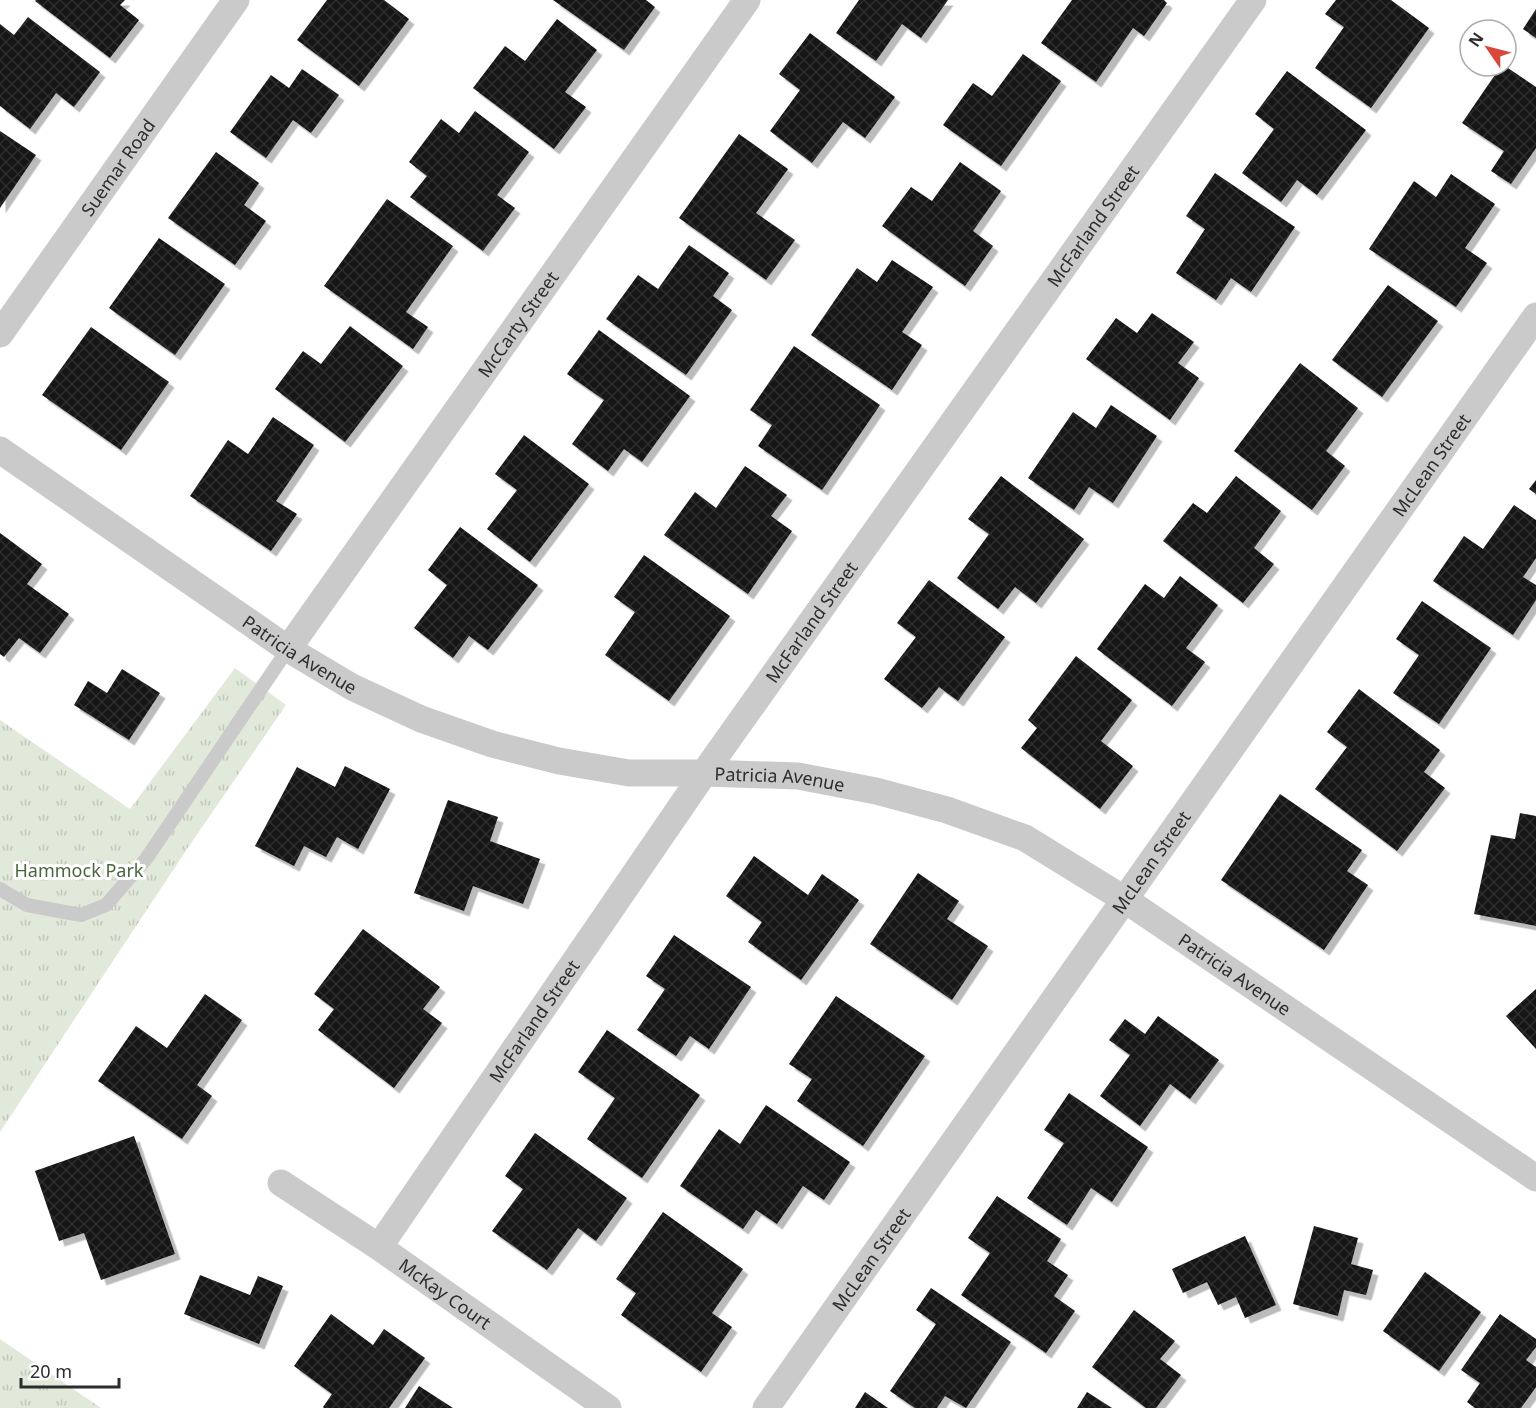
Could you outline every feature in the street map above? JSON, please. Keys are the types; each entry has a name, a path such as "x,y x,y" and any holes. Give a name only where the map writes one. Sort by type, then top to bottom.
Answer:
{"street":[{"name":"Suemar Road","path":"0,334 236,0"},
{"name":"McCarty Street","path":"288,649 747,0"},
{"name":"McFarland Street","path":"379,1247 704,773 1252,0"},
{"name":"McLean Street","path":"766,1408 1536,316"},
{"name":"Patricia Avenue","path":"0,450 288,649 352,687 421,719 492,744 559,761 629,773 798,776 876,791 947,810 1025,838 1124,898 1536,1178"},
{"name":"McKay Court","path":"281,1183 379,1247 608,1408"}],"lane":[{"path":"0,890 27,905 81,915 106,904 146,859 288,649"}],"green space":[{"name":"Hammock Park","path":"235,668 286,705 187,849 0,1132 0,720 130,809"},
{"path":"0,1339 101,1408 0,1408"}],"building":[{"path":"36,0 125,0 120,5 139,20 110,58"},
{"path":"327,0 384,0 409,19 359,86 297,40"},
{"path":"553,0 646,0 655,7 624,50"},
{"path":"859,0 948,0 921,38 902,24 876,61 836,33"},
{"path":"1072,0 1164,0 1167,3 1144,36 1133,28 1096,82 1041,43"},
{"path":"1336,0 1391,0 1429,28 1371,108 1315,68 1344,27 1325,14"},
{"path":"1536,9 1536,38 1523,29"},
{"path":"28,17 100,72 74,107 56,93 30,129 0,106 0,24 14,35"},
{"path":"557,19 597,50 565,92 586,107 554,149 473,88 505,46 525,61"},
{"path":"810,33 895,97 865,138 843,122 812,163 770,131 800,90 779,74"},
{"path":"1023,54 1061,81 1001,166 943,125 973,83 992,96"},
{"path":"302,69 339,95 311,133 293,120 266,158 230,132 271,75 289,88"},
{"path":"1287,71 1366,130 1317,195 1297,180 1281,202 1242,173 1274,129 1255,114"},
{"path":"1518,75 1536,87 1536,148 1511,184 1491,171 1504,151 1462,123 1493,78 1518,78"},
{"path":"475,111 529,152 497,195 515,208 483,251 410,197 427,176 409,162 441,119 459,133"},
{"path":"0,131 36,155 0,208"},
{"path":"739,134 788,169 756,213 795,240 766,280 679,218"},
{"path":"216,152 259,183 244,205 266,221 235,265 168,218"},
{"path":"960,162 1001,191 973,231 993,246 965,286 882,226 911,187 932,201"},
{"path":"1215,173 1295,227 1251,292 1231,278 1216,300 1176,273 1205,229 1186,216"},
{"path":"1451,174 1495,204 1465,248 1487,263 1456,307 1369,249 1414,181 1436,197"},
{"path":"387,199 453,246 406,312 428,327 413,349 324,286"},
{"path":"159,238 225,284 175,355 109,308"},
{"path":"689,245 729,273 713,296 732,310 686,375 606,319 638,275 658,289"},
{"path":"892,260 933,287 902,332 922,345 892,390 811,335 857,268 877,282"},
{"path":"1388,285 1438,321 1382,397 1332,360"},
{"path":"1152,313 1194,342 1178,363 1199,378 1170,420 1086,359 1116,318 1137,333"},
{"path":"350,326 403,366 345,442 275,389 303,351 321,364"},
{"path":"91,327 169,382 121,450 42,395"},
{"path":"599,330 690,396 642,462 624,449 608,471 572,444 604,400 567,374"},
{"path":"794,346 880,405 822,490 758,446 772,425 750,410"},
{"path":"1300,363 1358,408 1326,451 1345,466 1312,510 1234,451"},
{"path":"1111,405 1157,436 1113,503 1089,487 1074,510 1028,478 1073,412 1096,428"},
{"path":"273,417 314,445 276,501 297,514 271,551 190,496 228,440 248,454"},
{"path":"524,435 589,484 530,562 487,529 517,490 495,474"},
{"path":"745,466 787,495 771,516 792,531 748,594 664,535 695,492 716,508"},
{"path":"1001,476 1084,539 1036,603 1015,587 998,609 957,578 989,534 968,519"},
{"path":"1236,476 1281,511 1254,548 1274,564 1243,603 1163,541 1193,503 1207,513"},
{"path":"1536,480 1536,494 1529,489"},
{"path":"1514,505 1536,520 1536,558 1523,577 1536,585 1536,600 1513,635 1433,581 1464,536 1483,549"},
{"path":"460,527 538,585 488,650 469,636 453,658 414,628 447,585 428,570"},
{"path":"0,533 42,564 27,584 69,614 40,653 19,638 4,657 0,654"},
{"path":"644,555 730,616 669,701 605,655 635,612 614,597"},
{"path":"1180,576 1218,605 1186,648 1205,662 1172,706 1097,649 1145,584 1164,598"},
{"path":"929,580 1005,637 958,701 939,687 922,708 884,679 916,637 897,623"},
{"path":"1422,601 1491,648 1439,724 1393,693 1419,655 1396,639"},
{"path":"1076,656 1132,700 1101,741 1133,766 1100,809 1021,748 1037,728 1028,720"},
{"path":"122,669 160,693 129,740 74,705 88,681 107,693"},
{"path":"1359,689 1440,750 1424,772 1445,788 1397,851 1315,789 1347,747 1327,732"},
{"path":"345,766 390,789 358,849 337,837 326,857 304,846 294,866 255,846 297,767 335,787"},
{"path":"1280,794 1362,850 1347,871 1368,885 1324,950 1221,880"},
{"path":"448,800 498,817 490,841 540,859 523,904 473,886 464,911 414,893"},
{"path":"1520,813 1536,816 1536,926 1474,914 1491,835 1515,839"},
{"path":"754,856 808,895 822,874 859,900 801,980 748,942 762,922 726,896"},
{"path":"918,873 959,901 947,919 988,946 952,1000 870,944"},
{"path":"363,929 440,987 423,1009 442,1023 394,1088 318,1030 334,1009 314,994"},
{"path":"674,935 751,987 709,1049 690,1036 676,1056 637,1030 665,989 646,976"},
{"path":"1536,989 1536,1049 1506,1016"},
{"path":"205,994 242,1020 197,1085 212,1096 182,1139 98,1081 136,1026 167,1048"},
{"path":"836,996 925,1056 863,1146 797,1101 812,1079 789,1064"},
{"path":"1158,1016 1219,1060 1190,1099 1170,1084 1140,1126 1100,1096 1130,1055 1109,1040 1125,1019 1145,1034"},
{"path":"607,1030 700,1095 642,1178 587,1139 615,1098 578,1072"},
{"path":"1069,1093 1148,1147 1112,1202 1091,1188 1067,1225 1027,1198 1064,1143 1044,1130"},
{"path":"766,1105 850,1162 824,1200 803,1186 777,1224 756,1210 743,1229 680,1186 719,1129 740,1144"},
{"path":"535,1133 627,1198 596,1241 578,1228 547,1270 492,1231 523,1189 505,1176"},
{"path":"134,1136 175,1254 101,1280 84,1233 59,1241 35,1171"},
{"path":"997,1196 1061,1239 1047,1261 1068,1275 1054,1296 1075,1311 1046,1353 961,1295 990,1253 968,1238"},
{"path":"663,1212 743,1269 712,1313 732,1327 701,1372 621,1315 636,1293 616,1279"},
{"path":"1314,1226 1358,1238 1351,1264 1373,1270 1366,1295 1344,1290 1338,1316 1293,1304"},
{"path":"1245,1236 1276,1305 1245,1318 1236,1297 1218,1305 1207,1282 1183,1293 1172,1269"},
{"path":"1425,1272 1481,1312 1439,1371 1383,1331"},
{"path":"200,1275 250,1295 258,1276 283,1286 259,1344 184,1314"},
{"path":"931,1288 1011,1342 966,1408 945,1396 937,1408 915,1408 890,1391 936,1324 916,1310"},
{"path":"1134,1310 1175,1341 1160,1359 1181,1375 1156,1408 1146,1408 1092,1367"},
{"path":"331,1314 373,1345 384,1329 425,1358 389,1408 324,1408 332,1394 294,1366"},
{"path":"1500,1314 1536,1339 1536,1347 1526,1360 1536,1367 1536,1387 1521,1408 1475,1408 1467,1402 1480,1383 1461,1370"},
{"path":"419,1386 453,1408 405,1408"},
{"path":"865,1392 888,1408 855,1408"},
{"path":"1087,1392 1112,1408 1077,1408"}]}
